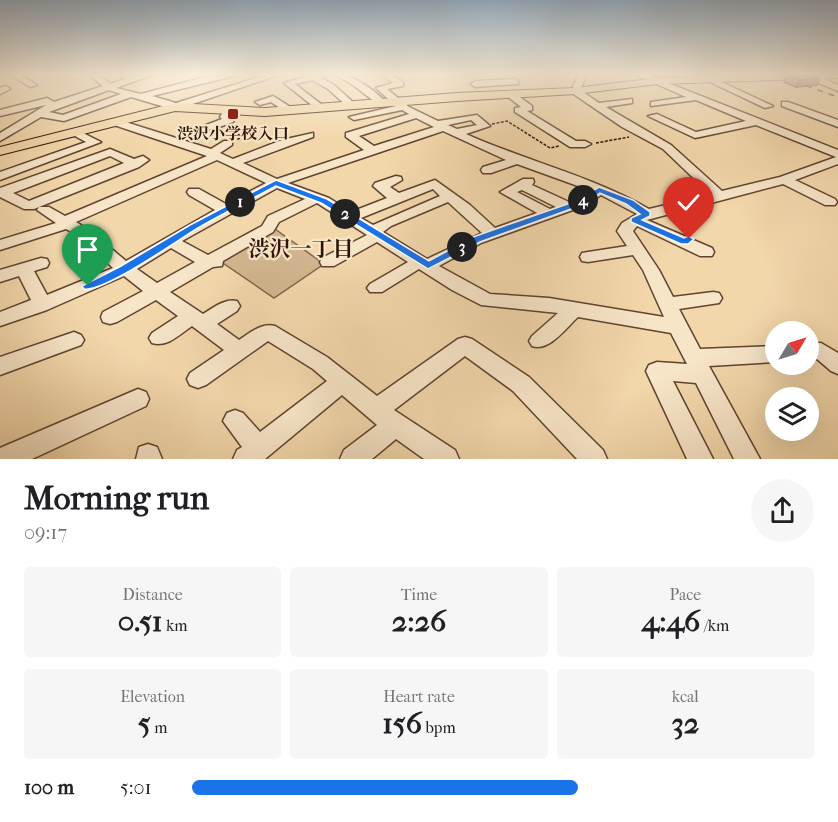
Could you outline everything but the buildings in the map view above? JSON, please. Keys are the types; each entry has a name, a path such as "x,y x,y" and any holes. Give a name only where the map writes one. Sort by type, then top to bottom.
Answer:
{"main road":[{"path":"0,151 175,107 197,107 228,116 321,108 357,119 382,103 400,104 460,95"}],"street":[{"path":"63,95 64,99 69,101"},
{"path":"0,138 3,123 13,108 69,101 85,95"},
{"path":"3,123 40,114 64,118 134,95"},
{"path":"136,95 175,107 211,95"},
{"path":"304,95 321,108"},
{"path":"339,95 357,119"},
{"path":"372,95 382,103"},
{"path":"389,95 417,115 504,155 630,202 641,217 706,252"},
{"path":"514,95 518,110 578,145"},
{"path":"581,95 673,151 714,191 715,197"},
{"path":"692,95 838,154"},
{"path":"745,95 768,106"},
{"path":"654,104 696,97"},
{"path":"260,102 273,99 289,110"},
{"path":"595,106 629,101"},
{"path":"40,114 48,102"},
{"path":"372,150 350,135 357,119 400,104"},
{"path":"785,104 838,124"},
{"path":"518,110 543,106"},
{"path":"357,119 417,115"},
{"path":"210,127 228,116"},
{"path":"0,320 125,269 276,183 471,116 491,127"},
{"path":"653,116 695,135 756,122"},
{"path":"825,119 838,117"},
{"path":"115,122 178,140 316,198 458,286 487,300 575,309 678,327"},
{"path":"456,132 491,127"},
{"path":"0,176 95,142 77,133"},
{"path":"233,163 309,135"},
{"path":"38,142 57,156 98,178"},
{"path":"0,245 66,222 181,173 228,144"},
{"path":"504,155 527,150"},
{"path":"110,152 139,162 29,206 1,193 110,152"},
{"path":"487,170 517,160"},
{"path":"747,459 651,270 625,231 627,226 641,217 784,180 838,160"},
{"path":"396,180 380,186 396,198"},
{"path":"784,180 830,202"},
{"path":"376,288 476,240 568,207 596,189 615,181"},
{"path":"350,217 435,184 492,234"},
{"path":"549,214 507,192 525,184 568,207"},
{"path":"196,197 225,210"},
{"path":"328,262 375,233 386,223 419,215 449,197"},
{"path":"110,317 216,262 248,237 268,229 273,219 316,198"},
{"path":"44,210 84,233 125,269 239,350"},
{"path":"171,241 203,260 216,262"},
{"path":"588,257 626,252 636,248"},
{"path":"0,276 33,265 40,305"},
{"path":"667,304 713,298"},
{"path":"159,338 231,306"},
{"path":"539,341 575,309"},
{"path":"198,380 268,331 320,363 395,425 446,459"},
{"path":"0,366 74,340"},
{"path":"376,410 465,345 521,384 594,459"},
{"path":"819,351 838,365"},
{"path":"700,459 657,371 765,356"},
{"path":"235,421 252,454 342,382"},
{"path":"4,459 138,399"},
{"path":"353,459 395,425"}],"path":[{"path":"228,116 247,135 228,144"},
{"path":"491,127 507,121 550,148 643,134"}],"shaded area":[{"path":"275,229 324,264 274,298 220,261"}],"railway":[{"path":"833,95 838,97"}],"place":[{"name":"渋沢小学校入口","path":"233,114"}],"district":[{"name":"渋沢一丁目","path":"301,249"}],"route":[{"path":"88,286 125,269 194,227 276,183 324,201 428,265 476,240 579,203 599,190 630,202 647,214 635,220 685,242 689,239"}]}
